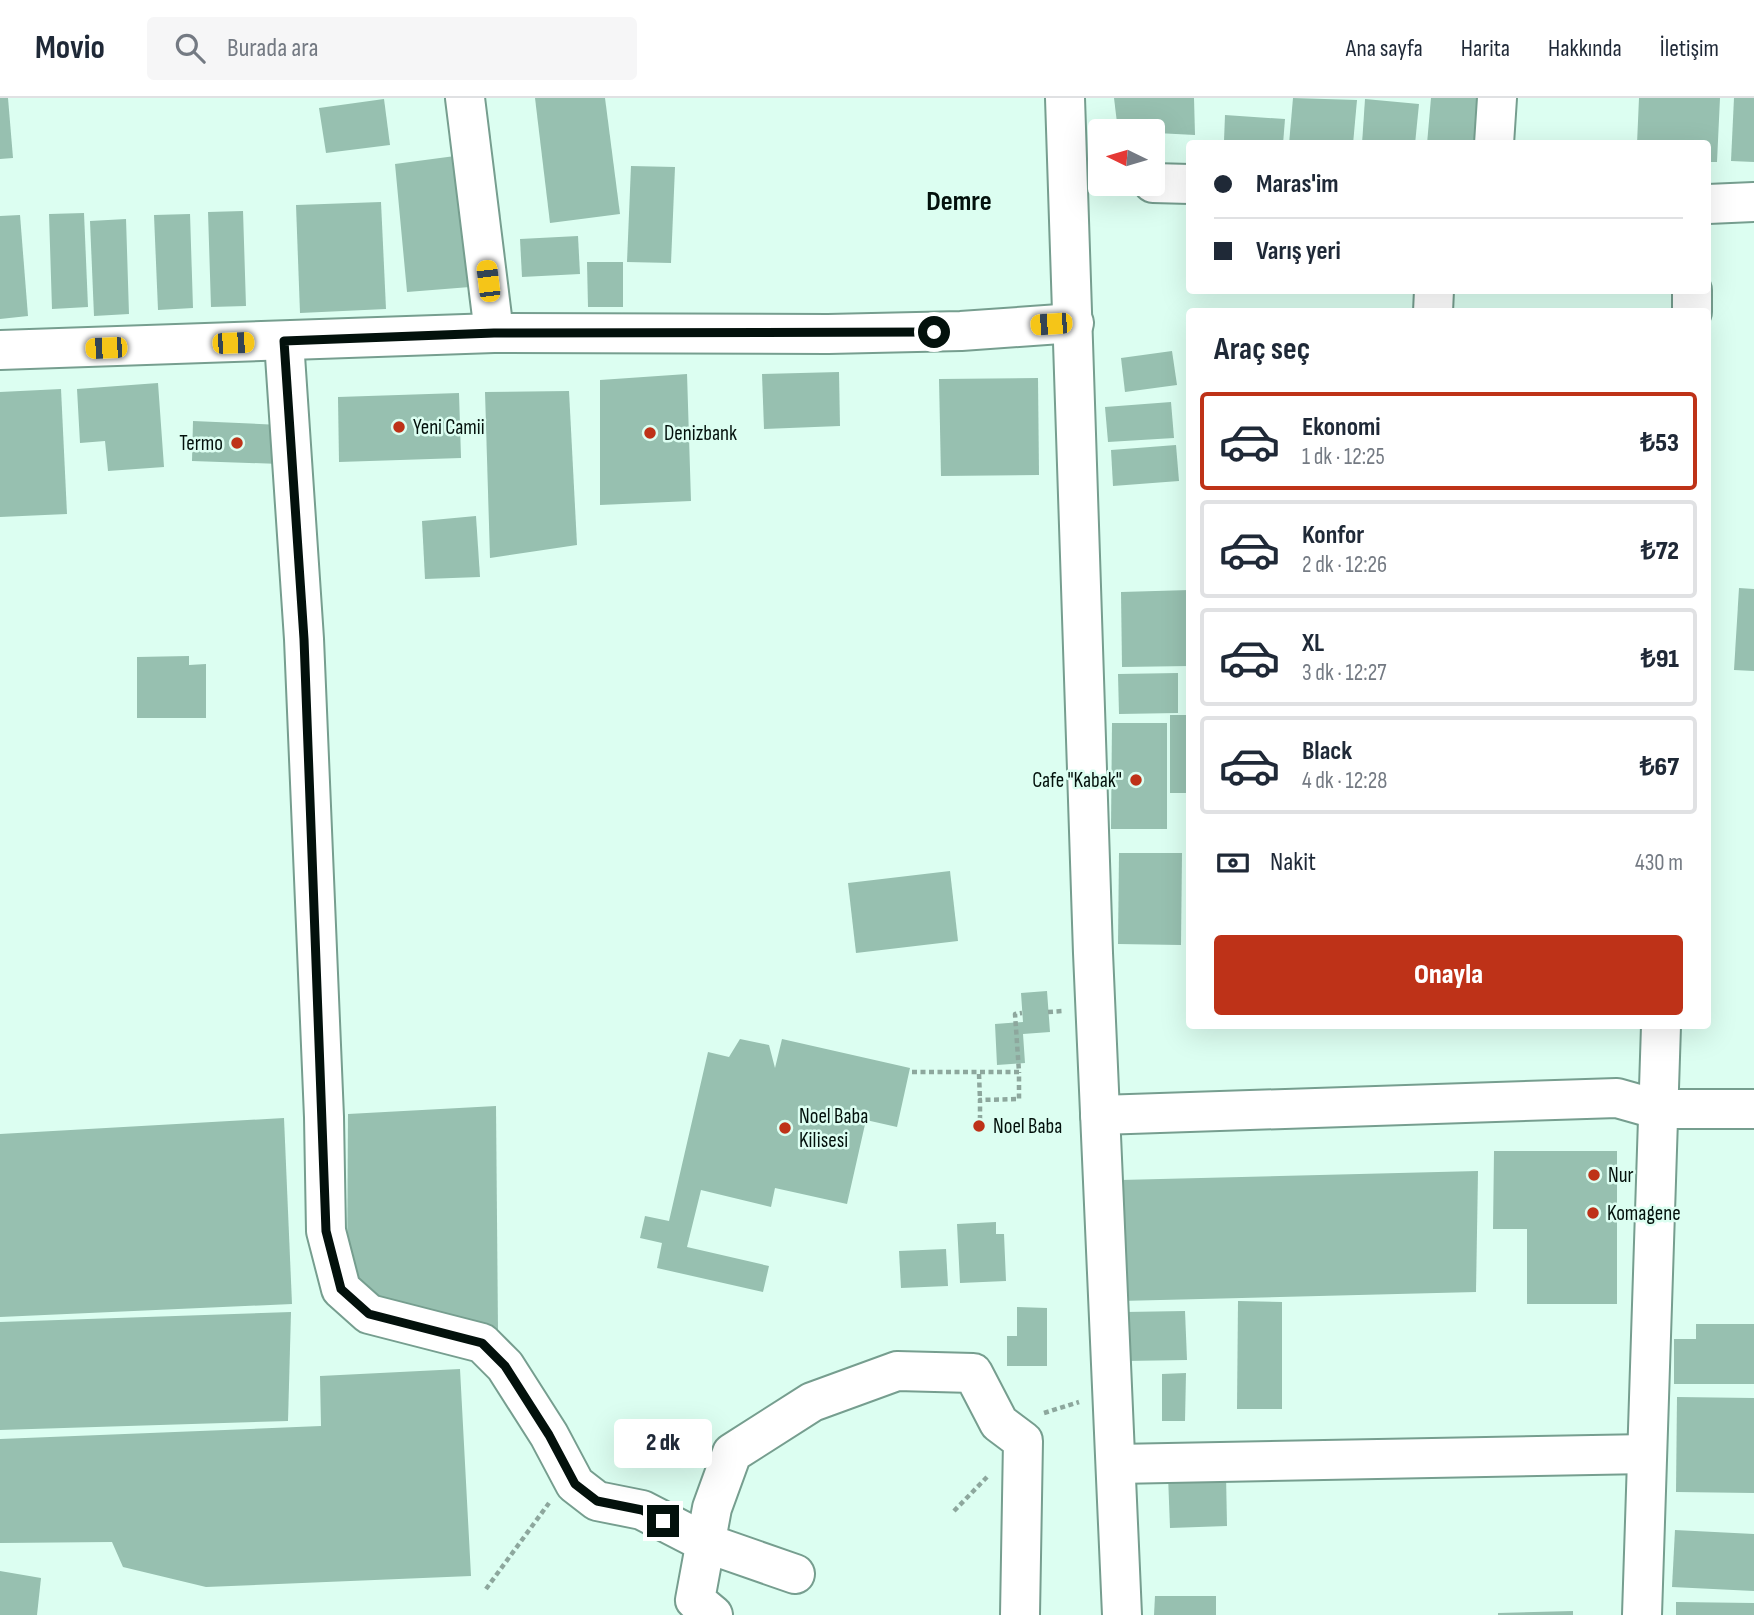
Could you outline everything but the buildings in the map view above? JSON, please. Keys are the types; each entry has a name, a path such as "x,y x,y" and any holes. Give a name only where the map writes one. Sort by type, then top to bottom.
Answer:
{"street":[{"path":"465,98 494,333"},
{"path":"1065,98 1085,181 1074,323 1110,1392 1116,1464 1122,1615"},
{"path":"1494,140 1497,98"},
{"path":"1166,183 1186,184"},
{"path":"1711,204 1754,202"},
{"path":"0,350 494,333 828,334 961,331 1074,323"},
{"path":"284,341 304,639 326,1231 341,1289 369,1314 482,1343 505,1366 549,1435 575,1484 597,1501 642,1510 706,1543 795,1574"},
{"path":"1642,1615 1661,1029"},
{"path":"1100,1115 1617,1098 1657,1109 1754,1109"},
{"path":"713,1615 695,1600 712,1508 732,1453 812,1402 897,1371 973,1373 999,1423 1023,1441 1020,1615"},
{"path":"1116,1464 1647,1454"}],"path":[{"path":"1048,1012 1058,1012"},
{"path":"980,1100 1019,1100 1015,1014 1022,1013"},
{"path":"912,1072 1019,1072"},
{"path":"979,1074 980,1120"},
{"path":"486,1589 552,1498 575,1484"}],"place":[{"name":"Yeni Camii","path":"399,427"},
{"name":"Denizbank","path":"650,433"},
{"name":"Termo","path":"237,443"},
{"name":"Cafe \"Kabak\"","path":"1136,780"},
{"name":"Noel Baba","path":"979,1126"},
{"name":"Noel Baba Kilisesi","path":"785,1128"},
{"name":"Nur","path":"1594,1175"},
{"name":"Komagene","path":"1593,1213"}],"district":[{"name":"Demre","path":"959,201"}],"route":[{"path":"663,1521 642,1510 597,1501 575,1484 549,1435 505,1366 482,1343 369,1314 341,1289 326,1231 324,1117 304,639 284,341 494,333 934,332"}]}
